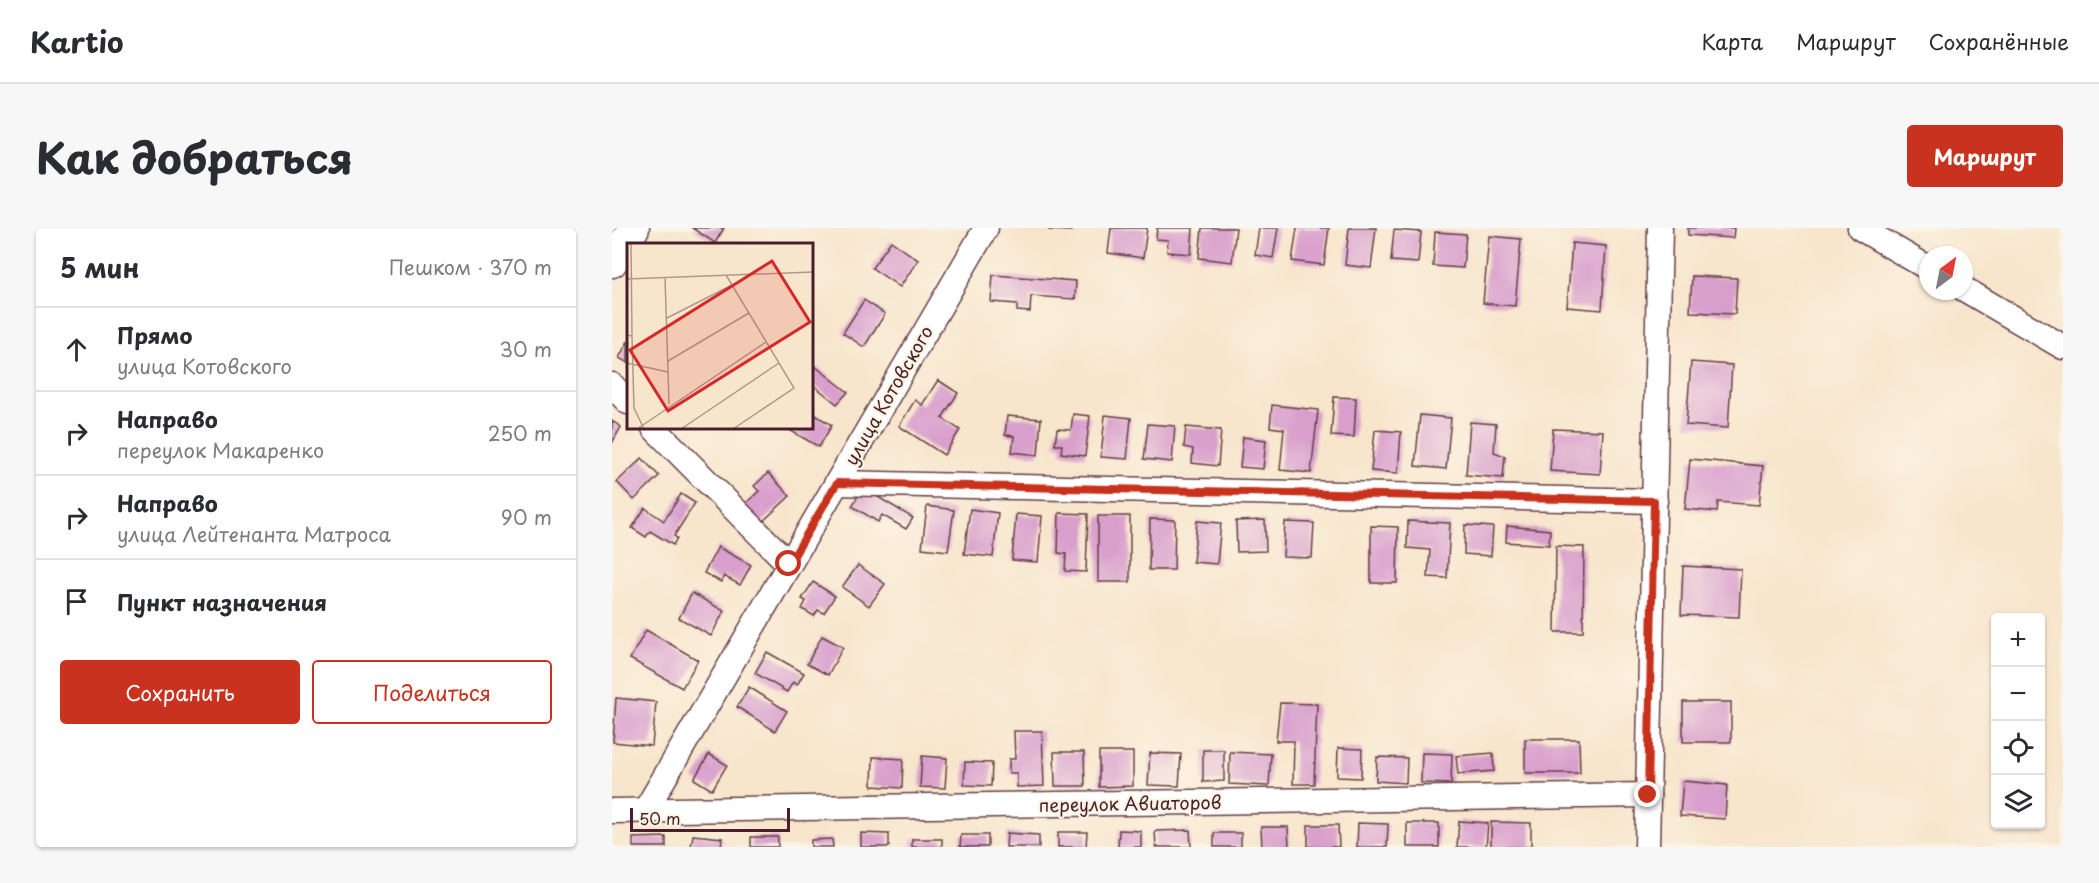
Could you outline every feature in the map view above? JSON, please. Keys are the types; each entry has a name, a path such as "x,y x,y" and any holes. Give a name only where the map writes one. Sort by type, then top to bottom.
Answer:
{"main road":[{"path":"612,262 634,228"}],"street":[{"name":"улица Котовского","path":"645,811 986,228"},
{"path":"1647,847 1660,228"},
{"path":"1860,228 1919,263"},
{"path":"1973,294 2063,347"},
{"path":"612,385 627,401"},
{"path":"655,429 789,564"},
{"path":"837,483 1654,501"},
{"name":"переулок Авиаторов","path":"612,811 1648,795"}],"building":[{"path":"692,228 724,228 715,243"},
{"path":"1049,228 1071,228 1071,231 1049,230"},
{"path":"1111,228 1147,228 1143,258 1108,253"},
{"path":"1157,228 1193,228 1191,254 1167,252 1168,240 1156,239"},
{"path":"1202,228 1236,228 1232,262 1199,258"},
{"path":"1259,228 1278,228 1273,258 1255,255"},
{"path":"1297,228 1329,228 1324,265 1292,261"},
{"path":"1349,228 1376,228 1371,268 1345,265"},
{"path":"1688,228 1734,228 1733,238 1688,235"},
{"path":"1394,230 1421,232 1418,263 1391,261"},
{"path":"1435,232 1466,234 1463,268 1433,266"},
{"path":"1489,236 1521,239 1515,306 1483,303"},
{"path":"891,241 918,260 900,287 872,268"},
{"path":"1572,243 1606,246 1602,310 1567,307"},
{"path":"993,275 1076,281 1075,299 1031,296 1030,312 1017,311 1017,304 991,302"},
{"path":"1692,276 1737,278 1735,314 1690,312"},
{"path":"864,300 885,314 864,347 843,333"},
{"path":"627,343 627,362 619,358"},
{"path":"1691,362 1732,365 1728,428 1686,425"},
{"path":"815,366 848,392 837,404 813,385"},
{"path":"938,380 958,393 942,418 960,430 944,455 899,426 915,400 922,405"},
{"path":"1334,397 1356,398 1354,437 1331,436"},
{"path":"1272,405 1318,410 1311,473 1280,470 1284,429 1270,427"},
{"path":"813,414 832,425 819,447 788,429 813,429"},
{"path":"1073,414 1090,416 1085,456 1061,453 1062,445 1055,445 1057,429 1071,430"},
{"path":"1105,415 1131,418 1127,459 1101,457"},
{"path":"1420,415 1451,418 1446,469 1415,466"},
{"path":"1007,416 1041,419 1038,455 1012,452 1014,436 1005,435"},
{"path":"612,421 621,427 612,443"},
{"path":"1470,422 1496,424 1494,452 1505,456 1503,478 1466,475"},
{"path":"1148,424 1175,426 1172,462 1144,459"},
{"path":"1186,427 1221,430 1218,466 1192,463 1193,449 1184,447"},
{"path":"1553,429 1603,431 1600,474 1550,471"},
{"path":"1375,430 1401,432 1398,473 1371,471"},
{"path":"1243,437 1266,440 1263,469 1240,467"},
{"path":"642,458 659,476 634,500 617,482"},
{"path":"1690,459 1763,466 1759,505 1718,502 1717,512 1685,509"},
{"path":"768,473 790,496 760,524 743,506 759,491 754,486"},
{"path":"863,488 913,518 906,529 882,515 878,522 852,506"},
{"path":"681,494 695,503 674,536 677,538 673,545 650,531 646,537 632,528 645,508 664,521"},
{"path":"927,506 954,510 948,551 922,548"},
{"path":"970,509 998,513 993,557 964,554"},
{"path":"1059,513 1088,514 1086,572 1065,571 1066,554 1058,553"},
{"path":"1016,514 1042,516 1038,562 1012,560"},
{"path":"1098,516 1130,516 1130,582 1098,582"},
{"path":"1150,519 1175,520 1174,570 1149,570"},
{"path":"1265,520 1266,551 1237,552 1236,521"},
{"path":"1197,521 1221,523 1217,564 1193,562"},
{"path":"1408,521 1450,523 1447,578 1428,577 1430,550 1407,548"},
{"path":"1285,522 1314,523 1312,558 1283,557"},
{"path":"1465,525 1493,527 1491,556 1464,554"},
{"path":"1371,526 1398,527 1397,583 1371,583"},
{"path":"1507,526 1550,530 1549,545 1506,542"},
{"path":"1556,546 1584,547 1583,632 1555,632"},
{"path":"718,547 751,565 740,585 724,576 721,582 704,573"},
{"path":"858,565 885,584 869,606 842,587"},
{"path":"1683,566 1741,569 1739,617 1681,615"},
{"path":"813,582 835,596 824,613 818,610 814,616 802,609 806,601 802,599"},
{"path":"692,593 724,611 711,636 679,618"},
{"path":"646,630 698,660 682,688 630,659"},
{"path":"822,636 843,647 828,675 807,664"},
{"path":"767,652 804,673 797,685 793,682 787,692 755,673"},
{"path":"749,687 787,711 775,731 737,707"},
{"path":"616,698 656,702 652,746 613,742"},
{"path":"1683,702 1731,702 1731,742 1683,742"},
{"path":"1280,703 1317,704 1314,784 1293,784 1294,741 1276,741"},
{"path":"1014,731 1042,731 1044,786 1017,787 1017,773 1009,773 1009,759 1015,759"},
{"path":"1525,739 1579,739 1580,773 1525,773"},
{"path":"1338,748 1362,749 1361,778 1337,777"},
{"path":"1203,750 1224,750 1224,781 1203,782"},
{"path":"1054,752 1084,752 1085,786 1055,786"},
{"path":"1099,752 1133,752 1133,786 1099,787"},
{"path":"1230,752 1271,754 1269,786 1229,784"},
{"path":"1150,753 1181,754 1179,786 1148,785"},
{"path":"1422,753 1452,754 1451,784 1421,783"},
{"path":"1493,753 1494,771 1458,774 1456,756"},
{"path":"709,754 727,765 712,790 694,779"},
{"path":"922,756 947,758 945,788 920,787"},
{"path":"873,757 903,759 902,788 872,786"},
{"path":"1377,757 1407,758 1406,783 1376,781"},
{"path":"965,762 992,763 991,786 964,785"},
{"path":"1683,781 1727,785 1725,819 1680,816"},
{"path":"1459,821 1488,823 1486,847 1457,847"},
{"path":"1491,822 1531,823 1531,847 1491,847"},
{"path":"1358,823 1388,824 1387,847 1357,847"},
{"path":"1407,823 1439,823 1439,847 1407,847"},
{"path":"1308,825 1338,825 1339,847 1308,847"},
{"path":"1261,827 1288,827 1289,847 1262,847"},
{"path":"1119,830 1141,831 1141,847 1118,847"},
{"path":"1190,830 1191,847 1156,847 1155,831"},
{"path":"1058,832 1087,832 1086,847 1058,847"},
{"path":"861,833 889,834 889,847 861,847"},
{"path":"1007,833 1039,835 1039,847 1006,847"},
{"path":"1214,833 1241,833 1241,847 1214,847"},
{"path":"693,835 722,838 721,847 691,847"},
{"path":"961,835 988,835 988,847 960,847"},
{"path":"666,837 666,847 633,847 633,838"},
{"path":"751,837 778,837 778,847 751,847"},
{"path":"832,839 833,847 811,847 811,840"},
{"path":"912,839 942,839 942,847 912,847"}],"route":[{"path":"789,564 837,483 1654,501 1648,795"}]}
